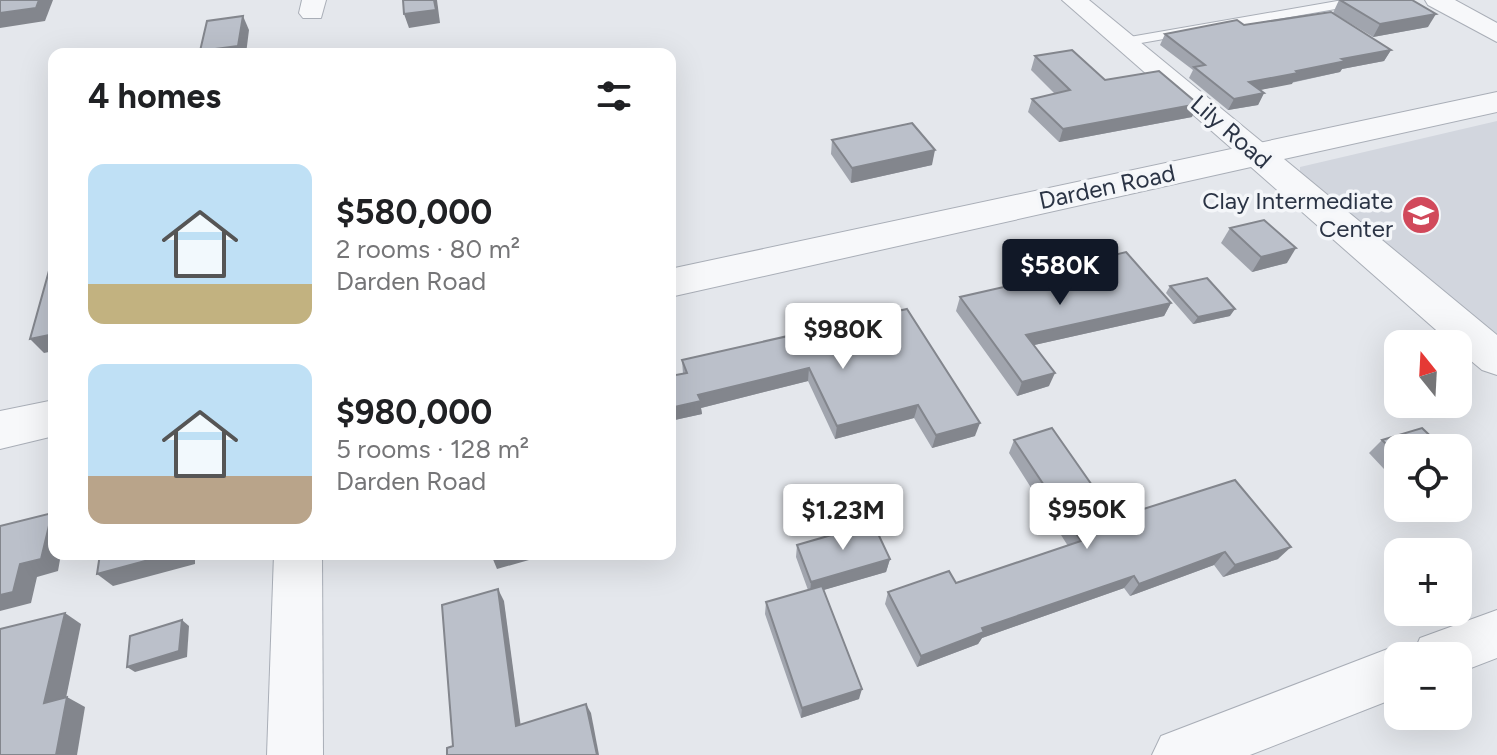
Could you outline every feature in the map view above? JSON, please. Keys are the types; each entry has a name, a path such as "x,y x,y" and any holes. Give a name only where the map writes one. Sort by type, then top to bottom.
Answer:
{"street":[{"name":"Lily Road","path":"1074,0 1497,359"},
{"path":"1437,0 1497,34"},
{"name":"Darden Road","path":"676,282 1497,102"},
{"path":"0,430 48,419"},
{"path":"295,755 298,560"},
{"path":"1472,643 1497,634"},
{"path":"1180,755 1384,676"}],"lane":[{"path":"1124,42 1364,0"}],"shaded area":[{"name":"Clay Intermediate Center","path":"1497,121 1497,343 1300,173 1300,167"}],"building":[{"path":"0,0 39,0 36,8 0,13"},
{"path":"403,0 434,0 436,10 404,14"},
{"path":"1340,0 1412,0 1436,14 1380,24"},
{"path":"1331,12 1391,50 1249,82 1264,93 1234,99 1194,67 1205,65 1165,34 1237,20 1244,25"},
{"path":"243,16 238,46 201,48 207,21"},
{"path":"1072,50 1105,80 1159,71 1198,104 1063,129 1032,99 1070,90 1035,56"},
{"path":"912,123 935,150 852,168 832,140"},
{"path":"1264,220 1296,248 1261,257 1230,228"},
{"path":"1126,252 1171,303 1026,335 1055,373 1022,382 960,297 1082,269 1078,264"},
{"path":"48,274 48,335 30,339"},
{"path":"1207,278 1235,309 1198,317 1170,286"},
{"path":"907,309 980,423 936,435 918,405 837,426 809,368 698,395 701,401 676,407 676,375 687,373 682,360"},
{"path":"1052,428 1115,518 1235,480 1291,547 1235,565 1225,552 1139,584 1134,576 982,628 984,632 921,656 888,592 949,571 956,583 1081,541 1014,440"},
{"path":"1422,428 1428,434 1402,434"},
{"path":"48,514 48,530 41,559 20,564 13,592 0,595 0,526"},
{"path":"873,523 890,559 811,582 797,545"},
{"path":"99,560 149,560 97,574"},
{"path":"822,586 862,689 802,708 766,602"},
{"path":"498,589 516,726 586,704 597,755 447,755 447,748 453,746 442,605"},
{"path":"65,613 44,703 67,697 56,755 0,755 0,629"},
{"path":"182,620 179,651 127,667 130,636"}],"place":[{"name":"Clay Intermediate Center","path":"1421,215"}]}
